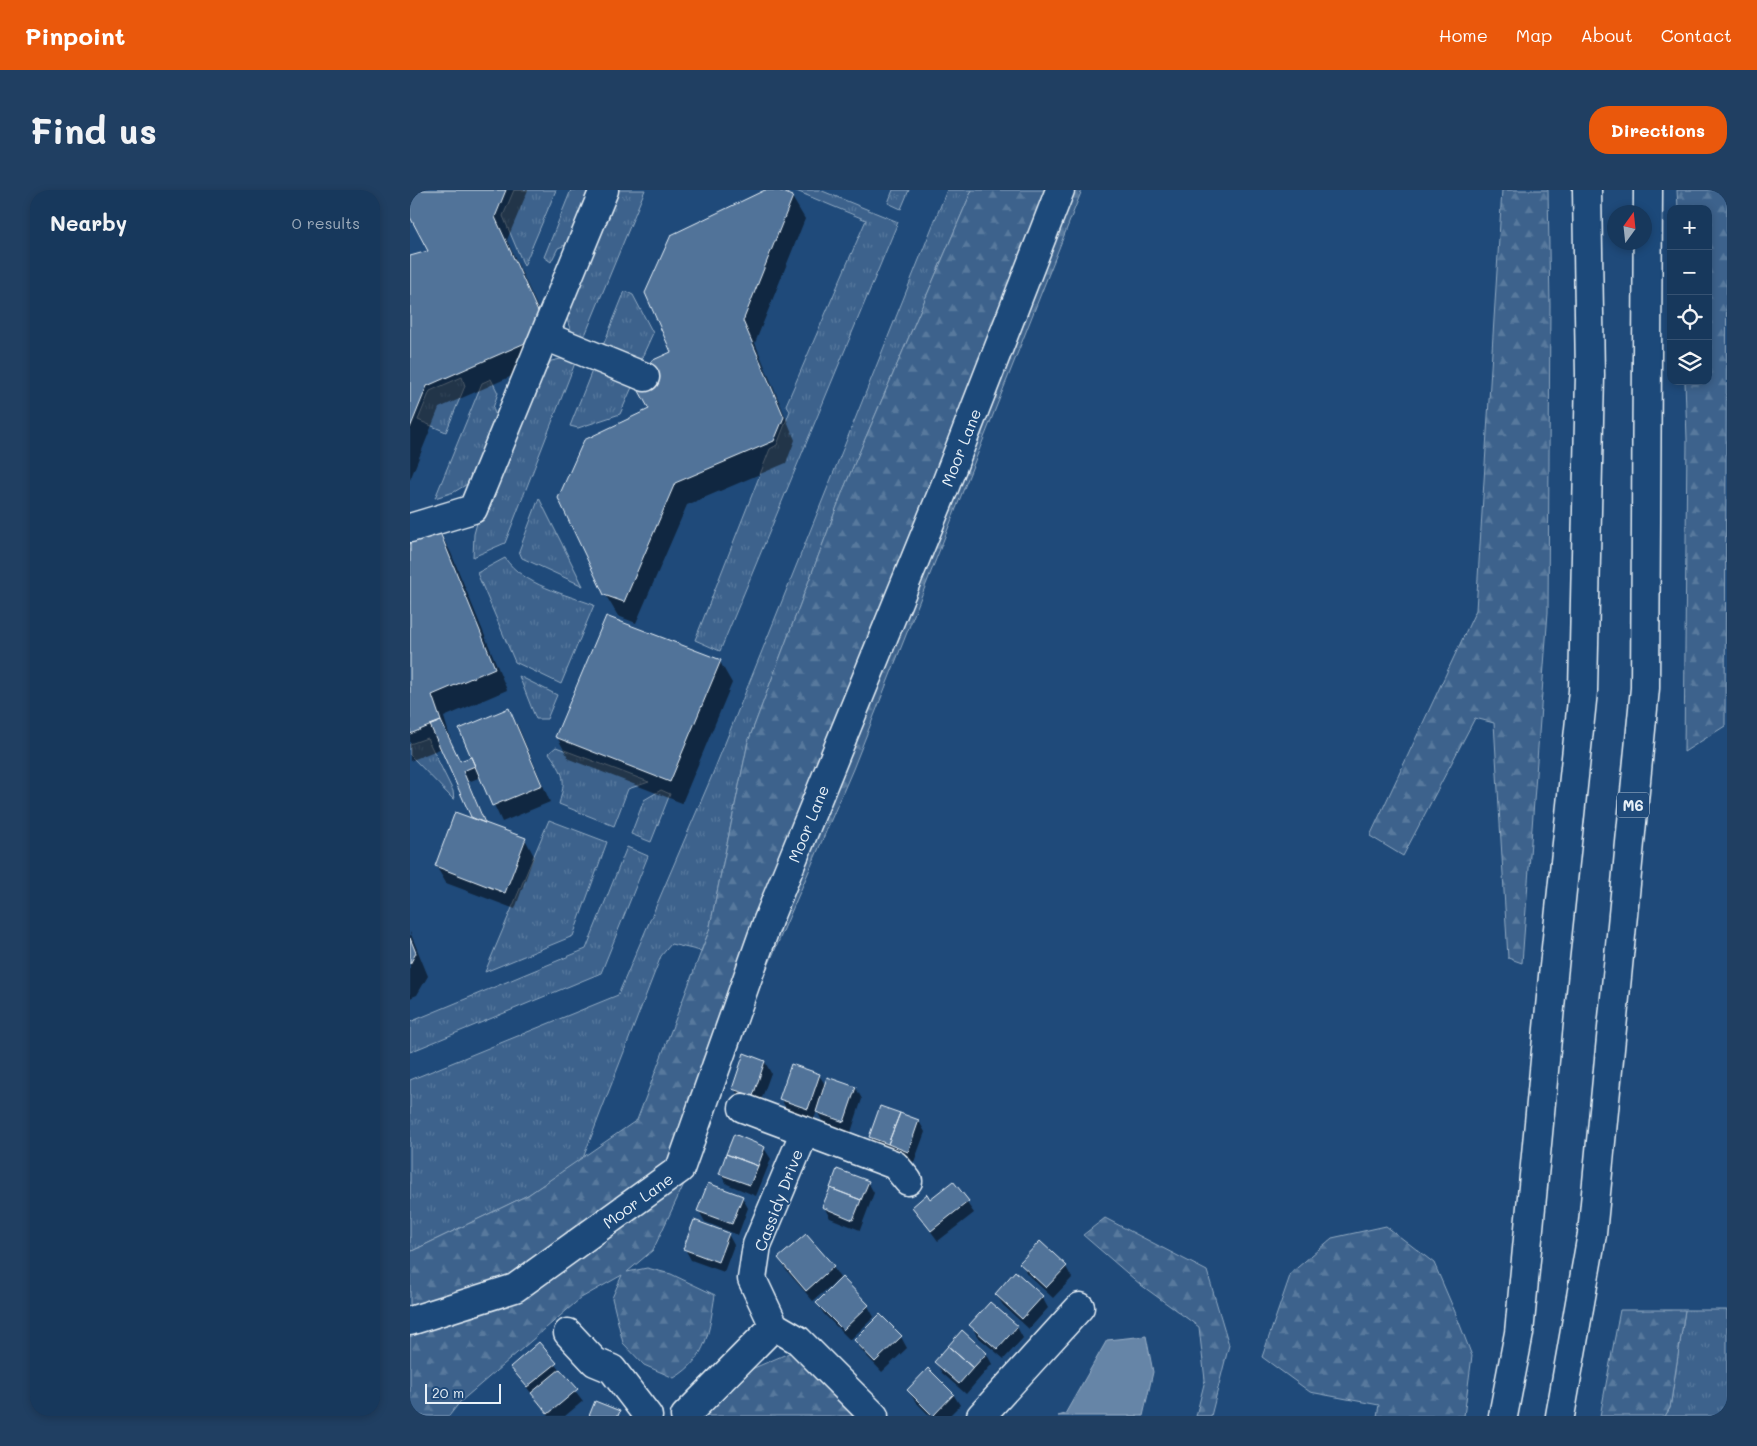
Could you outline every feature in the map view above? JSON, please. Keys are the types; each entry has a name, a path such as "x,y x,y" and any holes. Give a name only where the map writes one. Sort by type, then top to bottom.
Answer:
{"main road":[{"path":"410,528 473,509 604,190"},
{"name":"Moor Lane","path":"410,1321 515,1288 680,1169 768,920 945,486 1060,190"},
{"path":"1503,1416 1519,1333 1553,976 1583,690 1590,375 1587,190"},
{"name":"M6","path":"1560,1416 1592,1234 1645,688 1648,190"},
{"path":"544,336 645,377"},
{"path":"743,1108 895,1165 908,1181"},
{"name":"Cassidy Drive","path":"774,1326 752,1279 757,1245 805,1131"},
{"path":"982,1416 1080,1307"},
{"path":"685,1416 774,1326 798,1340 874,1416"},
{"path":"568,1333 595,1362 612,1369 648,1416"}],"green space":[{"path":"514,190 556,190 524,266 503,216"},
{"path":"571,190 594,190 573,242 558,248 551,262 544,257"},
{"path":"615,190 645,190 583,340 570,328 567,311"},
{"path":"794,190 820,190 898,222 720,651 695,640 770,449 777,445 790,411 786,405 866,220"},
{"path":"893,190 909,190 901,209 888,203"},
{"path":"947,190 972,190 844,488 748,742 709,931 701,951 671,944 661,956 583,1158 528,1195 410,1252 410,1080 618,995 711,778"},
{"path":"972,190 1082,190 853,769 749,1010 707,1135 653,1250 627,1272 647,1268 671,1274 715,1295 705,1342 694,1362 674,1378 644,1365 623,1343 612,1298 622,1275 581,1298 460,1402 449,1416 410,1416 410,1252 528,1195 637,1120 709,931 748,742 844,488"},
{"path":"1502,190 1548,190 1550,306 1548,612 1522,963 1508,958 1494,723 1475,718 1403,856 1370,836 1476,610"},
{"path":"1677,190 1727,190 1725,726 1684,752 1687,439 1685,385 1712,385 1712,205 1678,205"},
{"path":"625,291 633,295 653,333 639,364 602,348"},
{"path":"561,359 575,363 505,543 473,557 474,534 477,523 543,374 551,361"},
{"path":"593,368 633,385 620,414 578,428 570,426"},
{"path":"462,377 465,386 446,432 418,420 430,391"},
{"path":"491,379 498,393 493,408 498,422 469,483 454,492 435,498 482,383"},
{"path":"539,498 583,586 522,558 519,551"},
{"path":"505,558 522,575 533,582 594,605 561,684 515,662 477,573"},
{"path":"519,676 557,695 547,719 536,719"},
{"path":"427,738 453,791 454,800 410,755 410,744"},
{"path":"556,747 649,782 628,789 614,826 559,804 563,789 563,777 549,753"},
{"path":"661,790 670,794 651,842 631,834 644,800"},
{"path":"549,820 607,842 573,936 485,972"},
{"path":"627,847 648,856 601,973 410,1052 410,1022 586,949"},
{"path":"1105,1218 1207,1271 1229,1345 1211,1416 1196,1416 1205,1380 1199,1327 1141,1285 1083,1235"},
{"path":"1386,1226 1434,1263 1455,1312 1472,1356 1464,1416 1377,1416 1379,1405 1310,1392 1262,1357 1291,1273 1332,1238"},
{"path":"1620,1310 1685,1310 1670,1408 1665,1416 1600,1416"},
{"path":"1685,1310 1727,1310 1727,1416 1665,1416 1670,1408"},
{"path":"789,1353 822,1363 878,1416 703,1416 731,1386 754,1368"}],"shaded area":[{"path":"1146,1336 1153,1372 1143,1416 1058,1416 1065,1414 1107,1340"}],"building":[{"path":"410,190 506,190 495,217 539,314 532,340 427,386 410,428 410,256 428,251 410,217"},
{"path":"765,190 778,190 793,196 743,321 784,417 774,441 675,483 624,602 604,595 558,498 584,440 649,409 639,391 651,361 671,352 645,293 671,235"},
{"path":"439,530 495,668 432,695 441,721 410,734 410,541"},
{"path":"606,616 721,660 670,782 555,737"},
{"path":"509,708 542,785 492,806 459,729"},
{"path":"441,721 460,761 471,757 475,766 463,771 485,823 471,817 430,725"},
{"path":"455,812 526,838 505,893 435,866"},
{"path":"410,938 416,953 410,964"},
{"path":"744,1053 765,1061 753,1096 732,1089"},
{"path":"791,1064 820,1074 808,1109 779,1099"},
{"path":"827,1077 856,1087 844,1122 816,1112"},
{"path":"880,1106 900,1113 888,1144 869,1137"},
{"path":"900,1113 919,1120 908,1152 888,1144"},
{"path":"734,1134 765,1147 758,1166 726,1154"},
{"path":"726,1154 758,1166 750,1185 719,1174"},
{"path":"837,1169 869,1181 861,1200 830,1188"},
{"path":"953,1181 969,1201 931,1231 912,1207 927,1194 930,1199"},
{"path":"708,1183 743,1196 732,1224 697,1211"},
{"path":"830,1188 861,1200 853,1220 822,1207"},
{"path":"694,1220 729,1233 718,1262 683,1249"},
{"path":"806,1234 834,1266 806,1291 778,1258"},
{"path":"1040,1241 1067,1266 1046,1288 1019,1263"},
{"path":"1015,1271 1043,1296 1022,1319 995,1294"},
{"path":"842,1277 869,1305 843,1330 816,1303"},
{"path":"990,1302 1018,1326 997,1349 969,1325"},
{"path":"880,1314 902,1336 875,1362 854,1340"},
{"path":"962,1330 987,1353 973,1368 948,1346"},
{"path":"539,1342 557,1363 527,1387 510,1367"},
{"path":"948,1346 973,1368 959,1384 934,1362"},
{"path":"928,1368 954,1394 933,1416 907,1390"},
{"path":"560,1369 578,1389 548,1414 531,1393"},
{"path":"595,1401 620,1411 618,1416 589,1416"}]}
